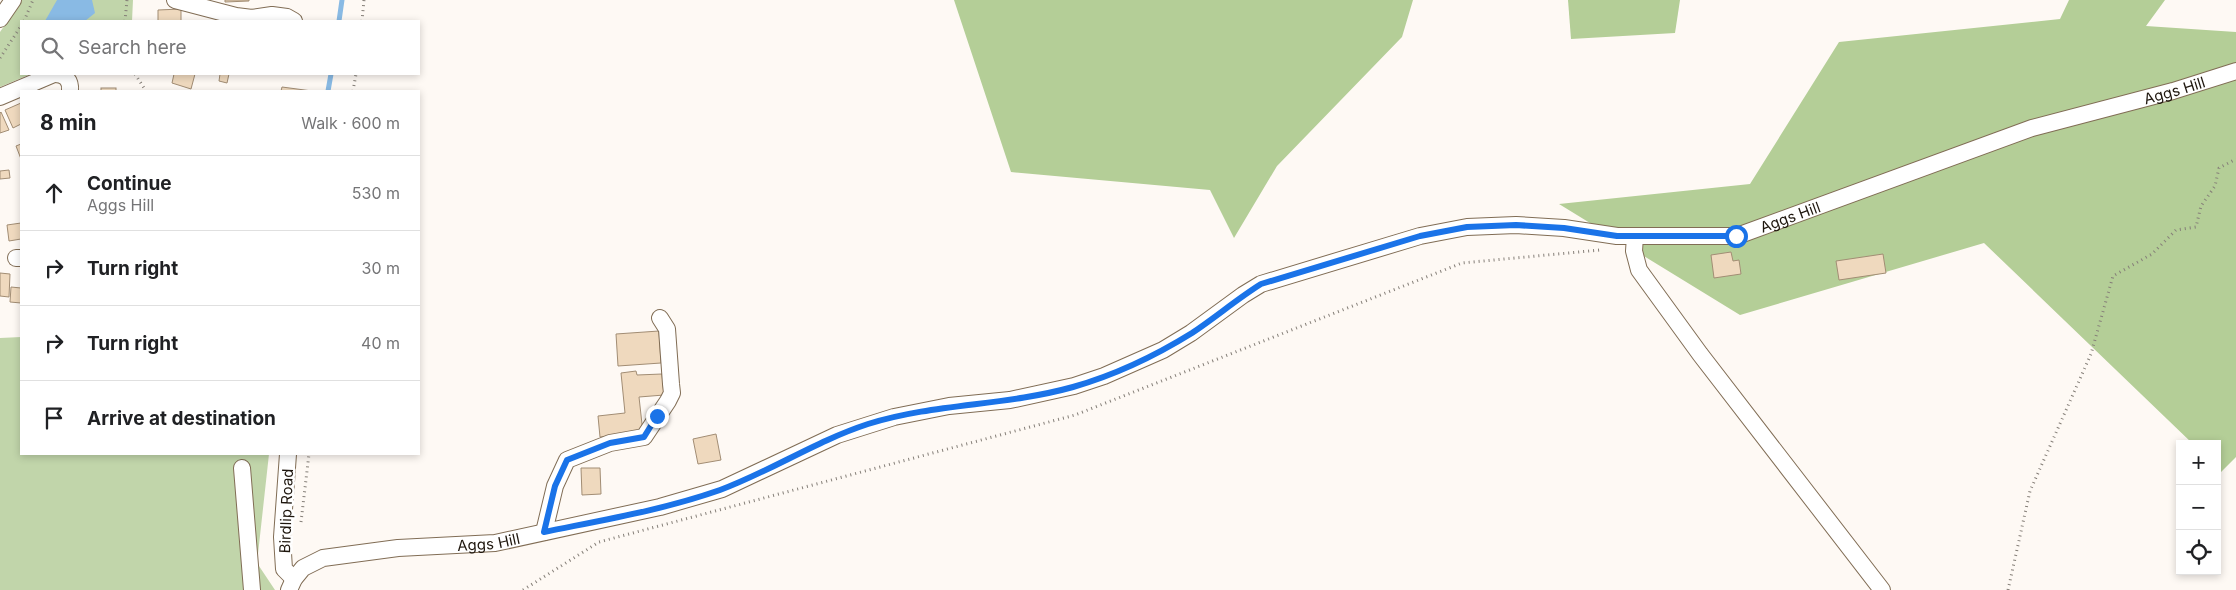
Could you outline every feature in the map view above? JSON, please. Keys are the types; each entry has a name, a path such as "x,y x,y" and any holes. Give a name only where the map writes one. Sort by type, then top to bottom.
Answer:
{"street":[{"path":"0,19 13,0"},
{"path":"175,0 236,16 252,18 272,15 287,17 292,20"},
{"name":"Aggs Hill","path":"289,580 309,564 324,558 398,548 494,543 691,499 751,477 837,435 894,417 949,406 1010,400 1042,394 1104,376 1134,364 1184,338 1261,284 1420,236 1467,227 1516,225 1564,228 1617,236 1736,236 2032,128 2236,71"},
{"path":"0,97 53,75"},
{"path":"59,75 68,79 70,90"},
{"path":"1635,236 1634,251 1639,270 1700,354 1882,590"},
{"path":"544,532 555,486 567,460 610,443 644,437 668,401 672,393 667,329 660,318"},
{"name":"Birdlip Road","path":"288,455 282,537 289,580"},
{"path":"242,468 253,588"}],"path":[{"path":"24,20 34,0"},
{"path":"125,20 127,0"},
{"path":"362,20 364,0"},
{"path":"0,58 20,28"},
{"path":"136,75 145,90"},
{"path":"354,90 356,75"},
{"path":"2008,590 2030,491 2091,354 2113,276 2152,254 2176,230 2196,227 2201,206 2215,186 2219,168 2236,159"}],"green space":[{"path":"22,0 133,0 132,20 20,20 20,75 29,75 0,87 0,32"},
{"path":"954,0 1413,0 1402,37 1277,166 1234,238 1210,190 1011,172"},
{"path":"1568,0 1680,0 1675,33 1571,39"},
{"path":"2069,0 2165,0 2146,26 2236,32 2236,457 2221,472 2221,440 2189,440 1984,243 1740,315 1559,204 1750,184 1839,42 2060,19"},
{"path":"20,337 20,455 269,455 257,563 275,590 0,590 0,338"}],"water":[{"path":"57,0 92,0 95,13 86,20 46,20"}],"building":[{"path":"225,0 249,0 249,1 225,2"},
{"path":"181,9 181,20 158,20 158,10"},
{"path":"174,75 195,75 191,89 172,83"},
{"path":"220,75 229,75 227,83 219,81"},
{"path":"282,87 304,90 281,90"},
{"path":"101,88 116,88 116,90 101,90"},
{"path":"20,103 20,124 13,128 5,110"},
{"path":"0,113 9,130 0,133"},
{"path":"20,144 20,156 16,146"},
{"path":"9,170 10,178 0,179 0,171"},
{"path":"20,223 20,239 9,241 7,225"},
{"path":"1731,252 1733,261 1739,260 1741,274 1714,278 1711,255"},
{"path":"1883,254 1886,273 1839,280 1836,261"},
{"path":"0,273 10,274 9,297 0,296"},
{"path":"11,287 20,288 20,303 10,302"},
{"path":"659,331 661,363 618,366 616,334"},
{"path":"636,371 637,375 662,374 664,395 639,397 643,433 600,437 598,416 625,413 621,373"},
{"path":"716,434 721,460 698,464 693,439"},
{"path":"581,468 600,468 601,494 582,495"}],"waterway":[{"path":"339,20 342,0"},
{"path":"328,90 331,75"}],"route":[{"path":"657,416 644,437 610,443 567,460 555,486 544,532 660,508 722,489 837,435 894,417 949,406 1010,400 1042,394 1104,376 1163,350 1218,315 1243,295 1261,284 1420,236 1467,227 1516,225 1564,228 1617,236 1736,236"}]}
